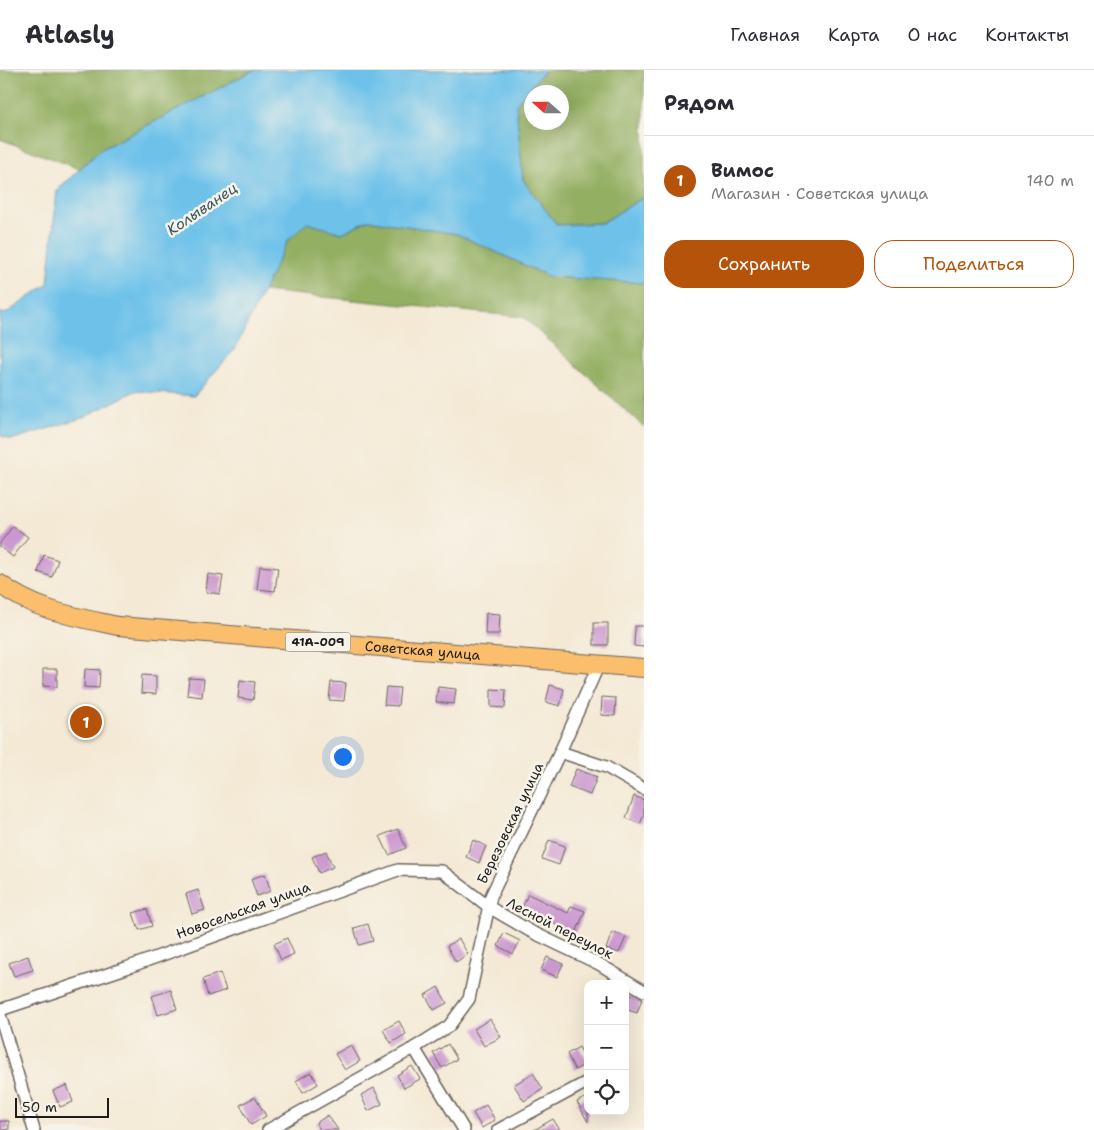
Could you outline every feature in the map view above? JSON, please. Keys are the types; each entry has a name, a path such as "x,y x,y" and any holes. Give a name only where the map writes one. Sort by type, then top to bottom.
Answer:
{"main road":[{"name":"Советская улица","path":"0,584 10,592 52,612 118,626 644,668"}],"street":[{"name":"Березовская улица","path":"268,1130 414,1048 449,1026 469,999 491,896 560,752 599,664"},
{"path":"560,752 606,767 644,789"},
{"name":"Новосельская улица","path":"0,1010 126,968 398,870 442,871 489,907"},
{"name":"Лесной переулок","path":"489,907 530,931 599,964 644,991"},
{"path":"0,1015 34,1130"},
{"path":"414,1048 464,1130"},
{"path":"498,1130 584,1084"}],"green space":[{"path":"0,70 254,70 100,150 79,169 0,139"},
{"path":"545,70 644,70 644,197 602,223 557,225 523,180 516,104 524,95 524,130 569,130 569,85 532,85"},
{"path":"368,220 457,234 550,277 644,283 644,427 523,317 263,291 288,240 307,222 342,233"}],"water":[{"name":"Колыванец","path":"254,70 545,70 532,85 524,85 524,95 516,104 523,180 557,225 602,223 644,197 644,283 550,277 457,234 368,220 342,233 307,223 288,240 235,349 194,396 135,391 82,418 11,440 0,435 0,312 5,314 48,284 57,190 100,150"}],"building":[{"path":"13,526 28,537 13,557 0,547 0,543"},
{"path":"44,555 58,560 52,577 38,572"},
{"path":"260,566 278,568 275,591 257,589"},
{"path":"208,574 223,576 220,594 206,592"},
{"path":"486,613 500,614 499,634 485,634"},
{"path":"594,623 608,623 608,645 594,645"},
{"path":"635,626 644,626 644,647 634,646"},
{"path":"43,669 57,669 57,687 43,686"},
{"path":"85,669 100,670 99,688 84,687"},
{"path":"142,675 156,676 156,694 141,693"},
{"path":"189,678 204,679 202,697 187,695"},
{"path":"240,680 255,682 253,700 238,698"},
{"path":"331,682 346,683 344,701 329,700"},
{"path":"550,685 564,689 560,706 546,702"},
{"path":"386,687 400,688 398,706 384,705"},
{"path":"438,687 456,689 454,704 436,702"},
{"path":"491,689 506,690 505,708 491,707"},
{"path":"602,697 616,698 615,716 601,715"},
{"path":"576,769 597,777 590,795 569,787"},
{"path":"634,796 644,800 644,815 640,824 626,818"},
{"path":"398,829 406,848 389,855 380,836"},
{"path":"473,840 486,846 479,863 466,857"},
{"path":"549,840 565,846 559,865 542,859"},
{"path":"326,851 333,867 319,873 312,857"},
{"path":"265,874 271,891 257,896 251,879"},
{"path":"198,890 205,910 192,914 186,894"},
{"path":"528,894 568,913 571,906 585,911 576,933 521,910"},
{"path":"147,909 152,926 139,930 133,913"},
{"path":"368,924 373,941 359,945 354,928"},
{"path":"612,932 626,937 619,953 606,949"},
{"path":"504,933 520,941 513,954 498,946"},
{"path":"287,938 294,954 281,960 274,944"},
{"path":"459,939 468,954 456,962 447,946"},
{"path":"28,956 33,970 14,976 9,963"},
{"path":"547,957 563,964 557,977 541,970"},
{"path":"220,973 226,990 208,996 203,979"},
{"path":"438,987 447,1003 434,1010 425,995"},
{"path":"171,990 177,1009 158,1015 152,996"},
{"path":"629,994 642,999 637,1013 629,1010"},
{"path":"490,1019 501,1037 484,1046 474,1029"},
{"path":"399,1021 406,1034 391,1043 383,1030"},
{"path":"448,1044 457,1059 442,1068 433,1053"},
{"path":"351,1045 360,1061 345,1070 335,1054"},
{"path":"579,1047 584,1056 584,1065 575,1070 567,1054"},
{"path":"412,1066 420,1079 404,1088 397,1075"},
{"path":"311,1072 318,1084 303,1093 296,1081"},
{"path":"533,1073 543,1089 524,1101 514,1085"},
{"path":"67,1085 73,1102 60,1107 53,1091"},
{"path":"374,1088 382,1104 368,1111 361,1095"},
{"path":"255,1097 266,1116 251,1125 240,1105"},
{"path":"584,1098 584,1115 577,1102"},
{"path":"486,1105 495,1120 482,1128 473,1113"},
{"path":"328,1115 338,1130 320,1130 316,1123"},
{"path":"553,1119 560,1130 534,1130"},
{"path":"0,1121 9,1121 9,1129 1,1130"}],"place":[{"name":"Вимос","path":"86,722"}]}
